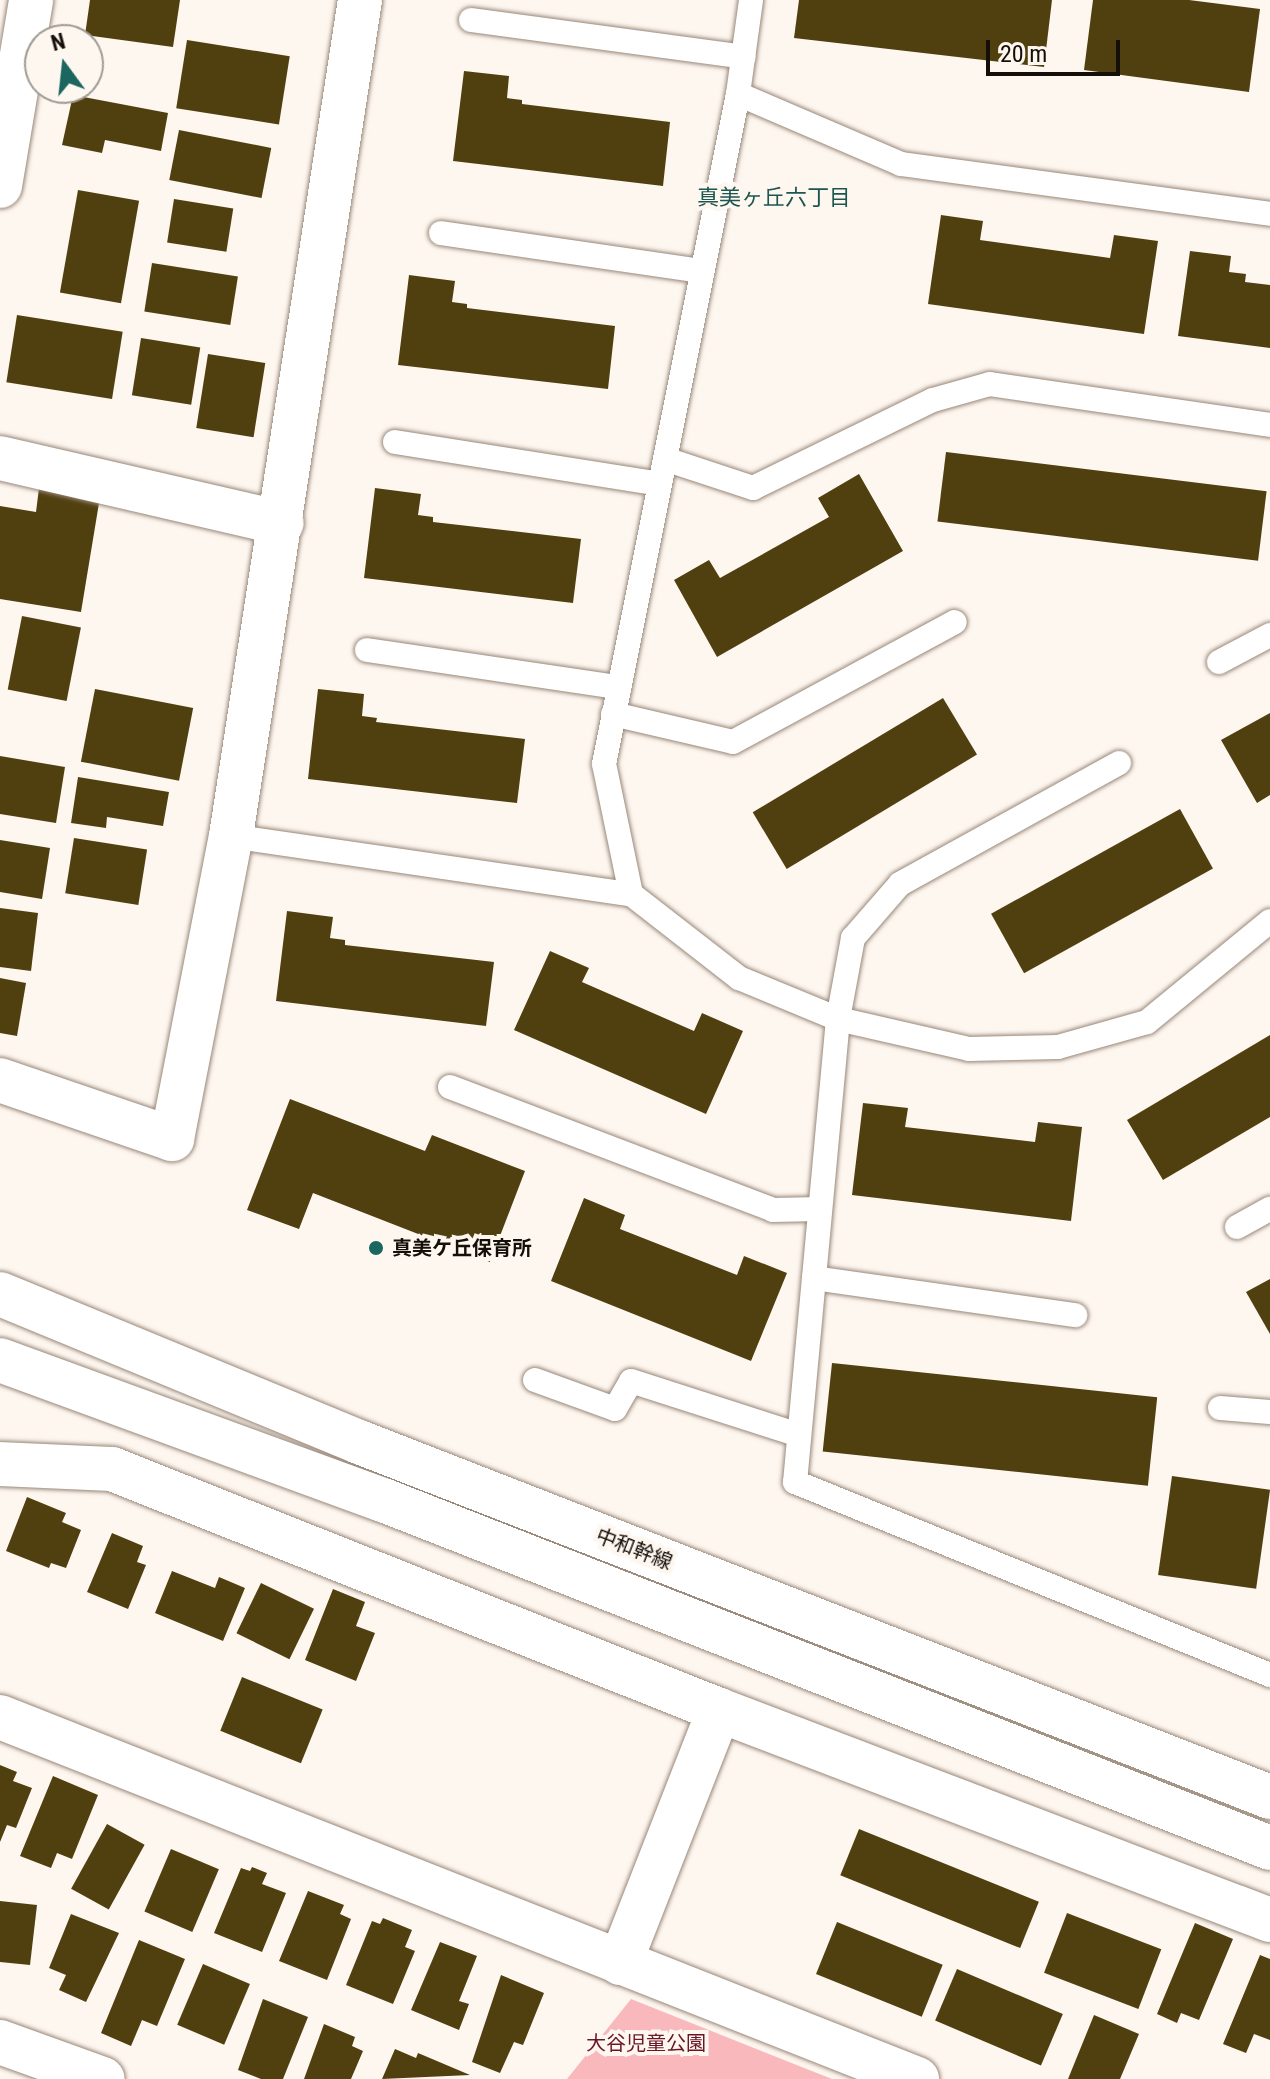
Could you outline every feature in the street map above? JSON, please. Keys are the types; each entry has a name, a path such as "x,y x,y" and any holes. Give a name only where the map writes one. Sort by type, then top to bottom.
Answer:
{"street":[{"path":"0,186 31,0"},
{"path":"0,1080 172,1139 231,836 282,523 360,0"},
{"path":"0,458 282,523"},
{"name":"中和幹線","path":"0,1294 359,1442 1270,1797"},
{"path":"0,1360 383,1500 1270,1848"},
{"path":"0,1464 112,1469 719,1710 1270,1920"},
{"path":"620,1963 719,1710"},
{"path":"0,1717 917,2079"},
{"path":"0,2042 103,2079"}],"lane":[{"path":"631,894 604,764 738,94 751,0"},
{"path":"471,20 743,57"},
{"path":"738,94 901,164 1270,214"},
{"path":"441,233 702,271"},
{"path":"665,459 753,488 933,400 990,384 1270,425"},
{"path":"395,442 660,484"},
{"path":"613,714 733,742 955,622"},
{"path":"1219,662 1270,635"},
{"path":"367,650 619,687"},
{"path":"1119,763 900,884 853,938 838,1019 795,1482 1270,1675"},
{"path":"231,836 631,894 739,978 838,1019 969,1049 1058,1047 1147,1022 1270,921"},
{"path":"450,1087 773,1210 820,1209"},
{"path":"1237,1227 1270,1209"},
{"path":"814,1278 1075,1315"},
{"path":"535,1380 615,1409 631,1381 799,1435"},
{"path":"1220,1408 1270,1412"}],"green space":[{"name":"大谷児童公園","path":"631,1999 832,2079 567,2079"}],"building":[{"path":"90,0 180,0 173,47 104,38 104,24 87,24"},
{"path":"799,0 1052,0 1044,67 794,38"},
{"path":"1093,0 1189,0 1260,9 1249,92 1084,70"},
{"path":"187,40 290,56 279,124 176,108"},
{"path":"464,71 509,76 507,98 522,100 522,104 670,122 663,186 453,161"},
{"path":"104,101 168,113 161,151 105,140 102,153 62,145 71,104 104,104"},
{"path":"179,130 271,148 262,198 169,180"},
{"path":"78,190 139,201 121,303 60,292"},
{"path":"174,199 233,208 226,252 167,242"},
{"path":"941,215 983,221 980,240 1110,258 1114,235 1158,241 1144,334 928,304"},
{"path":"1190,251 1231,256 1229,272 1246,274 1245,282 1270,285 1270,348 1178,336"},
{"path":"152,263 238,277 230,325 144,311"},
{"path":"409,275 455,281 452,302 467,304 467,308 615,326 608,389 398,365"},
{"path":"17,315 123,332 112,399 6,382"},
{"path":"141,338 200,347 191,405 132,395"},
{"path":"208,354 265,363 254,437 196,428"},
{"path":"946,452 1267,491 1258,561 937,521"},
{"path":"859,474 903,551 717,657 674,580 709,560 720,578 829,517 818,498"},
{"path":"39,488 100,497 81,612 0,599 0,506 36,512"},
{"path":"375,488 421,494 418,515 433,517 433,522 581,539 573,603 364,578"},
{"path":"22,616 81,627 67,701 8,690"},
{"path":"95,689 193,708 179,781 81,762"},
{"path":"318,689 364,694 362,716 377,718 376,722 525,739 517,803 308,779"},
{"path":"943,698 977,755 787,869 753,812"},
{"path":"1270,713 1270,795 1257,803 1221,740"},
{"path":"0,756 65,767 56,823 0,814"},
{"path":"78,777 169,792 163,826 107,817 106,828 71,823"},
{"path":"1180,809 1213,868 1024,973 991,914"},
{"path":"74,838 147,850 138,905 65,893"},
{"path":"0,840 50,848 42,899 0,892"},
{"path":"0,908 38,913 31,971 0,967"},
{"path":"287,911 333,917 330,938 345,940 345,945 494,962 486,1026 276,1001"},
{"path":"550,951 589,968 582,982 694,1031 702,1013 743,1031 706,1114 514,1030"},
{"path":"0,978 26,983 17,1036 0,1033"},
{"path":"1270,1035 1270,1117 1163,1180 1127,1120"},
{"path":"290,1099 425,1151 432,1135 525,1171 490,1262 313,1193 299,1229 247,1210"},
{"path":"863,1103 908,1108 905,1127 1035,1142 1038,1122 1082,1127 1071,1221 852,1195"},
{"path":"584,1198 625,1215 620,1229 737,1275 744,1256 787,1273 751,1361 551,1281"},
{"path":"1270,1279 1270,1334 1246,1292"},
{"path":"832,1363 1157,1397 1148,1486 823,1452"},
{"path":"1172,1476 1270,1490 1256,1589 1158,1575"},
{"path":"27,1497 66,1513 62,1522 81,1530 66,1568 51,1563 49,1568 6,1551"},
{"path":"112,1533 143,1546 137,1562 146,1565 128,1609 87,1592"},
{"path":"172,1571 215,1588 219,1577 245,1588 223,1641 155,1613"},
{"path":"261,1583 314,1609 289,1659 236,1633"},
{"path":"333,1589 365,1602 356,1626 375,1633 356,1681 305,1660"},
{"path":"242,1677 323,1710 301,1763 220,1731"},
{"path":"0,1765 17,1772 13,1781 32,1788 16,1828 7,1825 0,1842"},
{"path":"53,1776 98,1795 72,1859 57,1853 51,1868 20,1856"},
{"path":"107,1824 145,1845 109,1910 71,1889"},
{"path":"859,1829 1039,1902 1020,1948 840,1875"},
{"path":"171,1849 219,1869 192,1932 144,1912"},
{"path":"252,1867 267,1873 262,1884 286,1893 262,1952 214,1933 241,1868 250,1871"},
{"path":"308,1891 344,1905 340,1914 351,1919 327,1980 279,1961"},
{"path":"0,1901 37,1905 30,1965 0,1962"},
{"path":"1067,1913 1161,1949 1138,2009 1044,1973"},
{"path":"71,1914 119,1933 86,2002 59,1990 66,1975 49,1968"},
{"path":"383,1918 412,1930 405,1947 415,1951 393,2004 346,1985 372,1921 380,1924"},
{"path":"837,1922 943,1965 922,2017 816,1974"},
{"path":"1195,1923 1233,1939 1199,2020 1181,2013 1177,2023 1157,2014"},
{"path":"139,1940 185,1959 157,2026 142,2020 131,2046 101,2033"},
{"path":"440,1942 477,1956 459,2001 469,2004 459,2030 411,2010"},
{"path":"1260,1955 1270,1959 1270,2040 1254,2034 1246,2053 1223,2044"},
{"path":"203,1964 250,1984 224,2045 177,2025"},
{"path":"957,1969 1063,2014 1041,2065 935,2021"},
{"path":"501,1975 544,1993 523,2045 514,2042 500,2073 472,2062"},
{"path":"263,1999 308,2017 283,2079 261,2079 238,2070"},
{"path":"1094,2015 1139,2034 1120,2079 1068,2079"},
{"path":"324,2024 355,2037 352,2046 363,2051 351,2079 304,2079"},
{"path":"395,2049 416,2058 418,2053 470,2075 382,2079"}],"place":[{"name":"真美ケ丘保育所","path":"376,1248"}],"district":[{"name":"真美ヶ丘六丁目","path":"774,198"}]}
